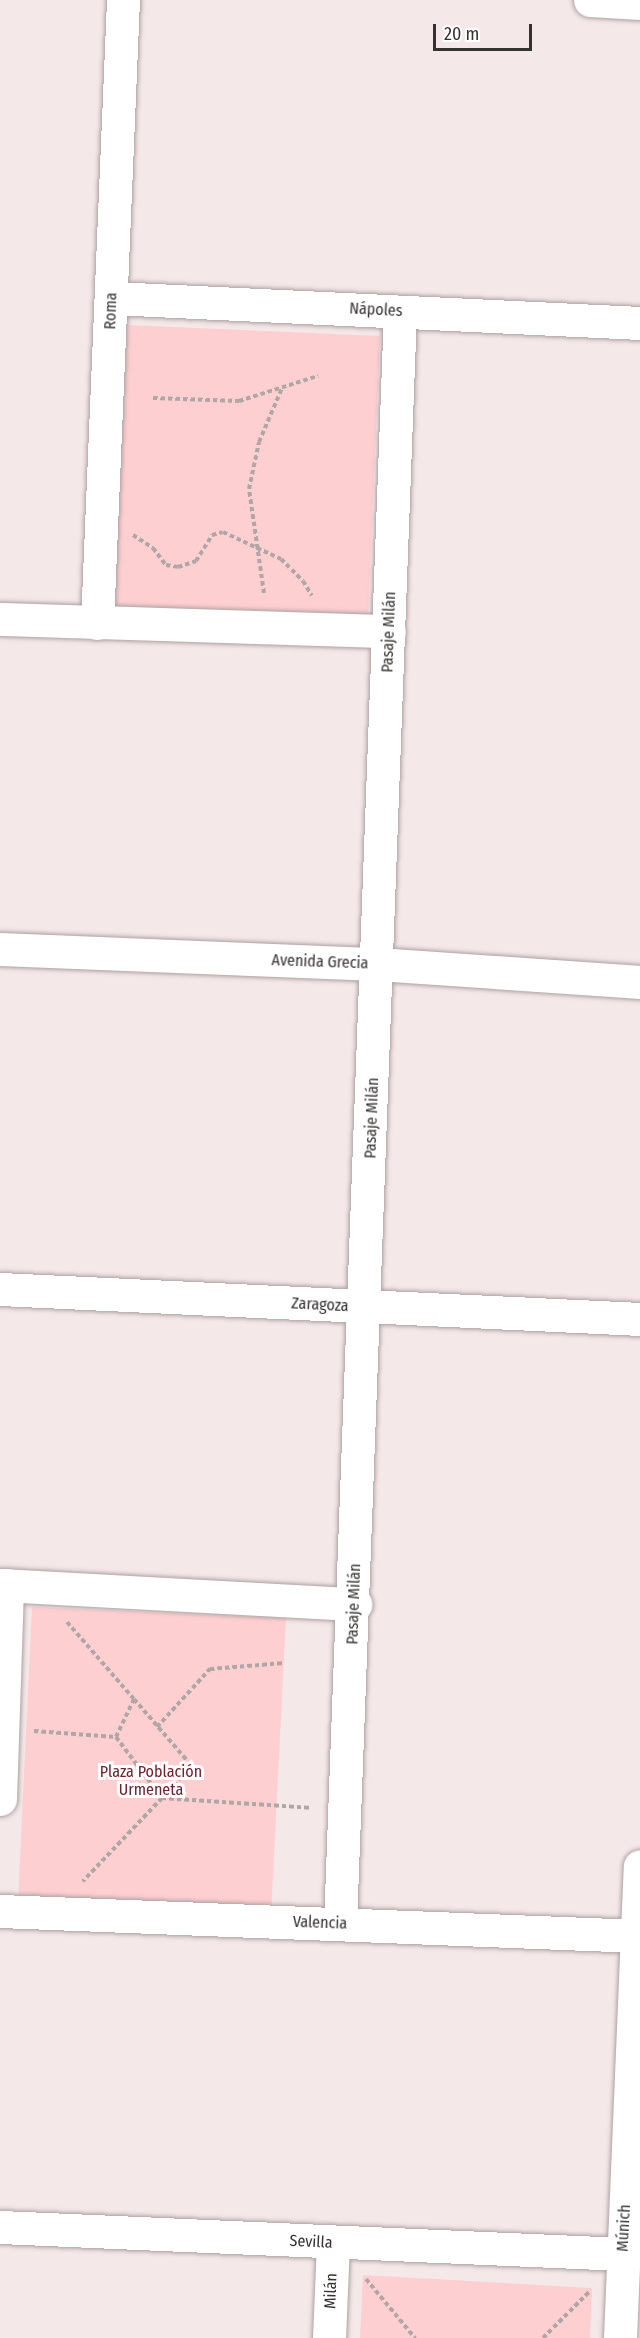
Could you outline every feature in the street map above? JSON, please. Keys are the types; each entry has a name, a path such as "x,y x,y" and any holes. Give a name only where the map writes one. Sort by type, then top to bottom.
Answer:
{"street":[{"name":"Roma","path":"97,622 123,0"},
{"path":"590,0 640,3"},
{"name":"Nápoles","path":"112,298 640,323"},
{"name":"Pasaje Milán","path":"340,1924 355,1604 400,312"},
{"path":"0,619 389,630"},
{"name":"Avenida Grecia","path":"0,949 377,964 640,982"},
{"name":"Zaragoza","path":"0,1289 640,1319"},
{"path":"0,1799 4,1585 355,1604"},
{"name":"Múnich","path":"620,2338 639,1936 640,1866"},
{"name":"Valencia","path":"0,1911 639,1936"},
{"name":"Sevilla","path":"0,2227 623,2254"},
{"name":"Milán","path":"329,2338 333,2243"}],"path":[{"path":"153,398 239,401 318,376"},
{"path":"267,627 260,550 249,511 249,489 260,442 282,388"},
{"path":"101,522 143,540 166,564 178,567 196,561 216,532 281,559 303,581 325,628"},
{"path":"53,1912 191,1765 60,1613"},
{"path":"157,1727 210,1669 284,1663"},
{"path":"116,1737 134,1699"},
{"path":"2,1730 116,1737 162,1798 345,1810"},
{"path":"333,2243 415,2338"},
{"path":"543,2338 623,2254"}],"green space":[{"path":"127,325 380,336 368,617 114,606"},
{"name":"Plaza Población Urmeneta","path":"32,1607 286,1618 271,1914 18,1901"},
{"path":"363,2275 592,2288 590,2338 360,2338"}]}
